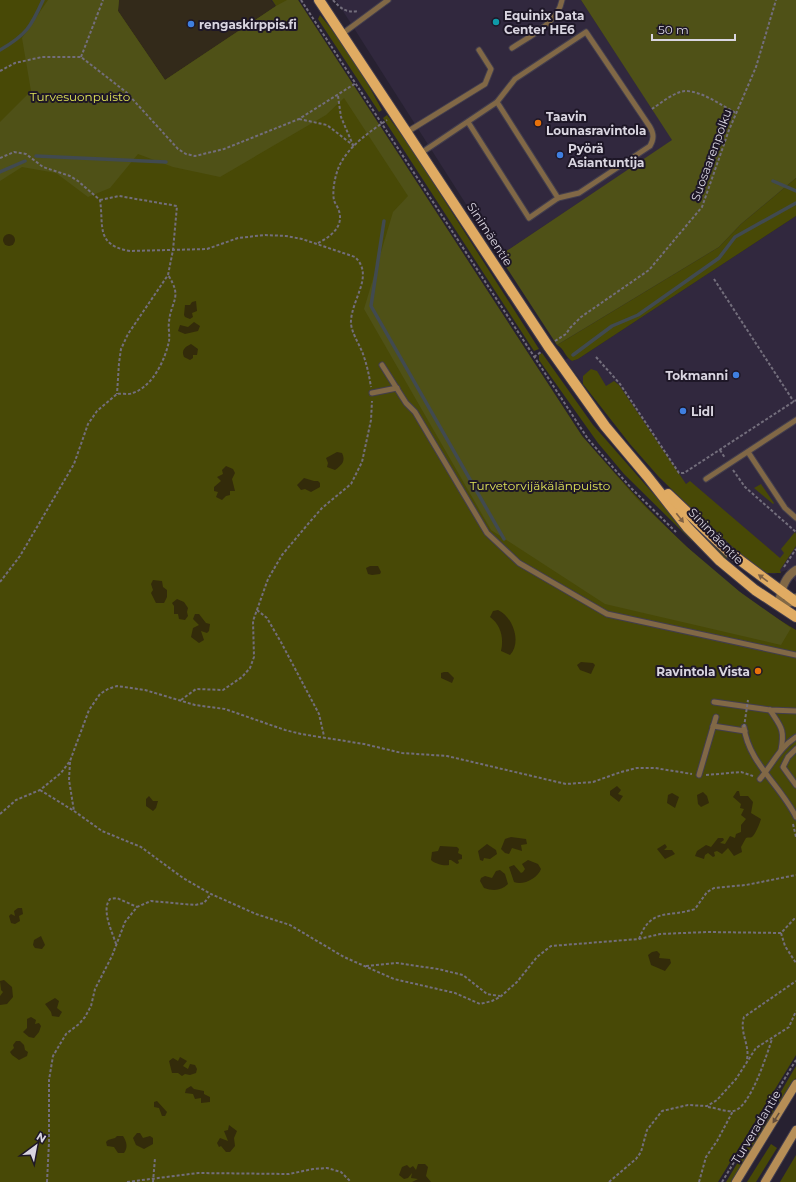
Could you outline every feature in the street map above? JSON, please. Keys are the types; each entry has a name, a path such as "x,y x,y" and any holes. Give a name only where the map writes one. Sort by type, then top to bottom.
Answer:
{"main road":[{"name":"Sinimäentie","path":"319,0 568,376 605,426 687,527 720,561 778,606 796,617"},
{"name":"Sinimäentie","path":"647,476 729,552 780,591 795,600"},
{"name":"Turveradantie","path":"736,1182 796,1084"},
{"path":"765,1182 796,1130"}],"street":[{"path":"795,600 778,606 780,591 791,573 796,570"}],"lane":[{"path":"342,34 388,0"},
{"path":"512,48 552,20 558,12 562,0"},
{"path":"421,153 498,102 515,79 586,32 654,134 650,146 579,193 558,198 529,218 468,122"},
{"path":"407,132 485,84 491,69 479,50"},
{"path":"498,102 558,198"},
{"path":"382,365 406,403 415,412 487,533 519,563 607,614 796,655"},
{"path":"372,393 397,388"},
{"path":"706,479 795,422"},
{"path":"748,452 785,508 796,518"},
{"path":"714,702 770,710 796,711"},
{"path":"770,710 782,727 784,735 780,751"},
{"path":"699,775 716,717"},
{"path":"713,726 745,729 746,738 753,755 766,772 795,817"},
{"path":"760,779 780,751 789,741 796,737"},
{"path":"796,749 788,757 783,767 796,785"}],"path":[{"path":"81,57 103,0"},
{"path":"301,0 383,123 534,357"},
{"name":"Suosaarenpolku","path":"566,334 581,317 649,270 702,207 736,113 756,67 776,0"},
{"path":"334,2 340,8 349,12 360,11 365,8"},
{"path":"0,71 15,63 42,57 81,57 126,92 178,149 186,154 194,156 224,149 299,118 356,83"},
{"path":"652,109 668,98 684,91 703,95 736,113"},
{"path":"338,95 341,117 354,146"},
{"path":"318,244 335,232 339,224 340,212 334,200 334,185 338,169 354,146 383,123 396,115"},
{"path":"299,118 327,125 354,146"},
{"path":"0,158 14,152 26,154 43,167 70,176 92,191 100,200 102,232 104,238 120,250 130,252 208,249 238,238 265,235 286,236 318,244 355,257 361,263 363,275 354,305 351,325 368,370 372,393 371,420 362,462 351,484 322,508 282,555 268,579 253,622 254,657 250,668 242,677 223,690 196,689 181,700"},
{"path":"100,200 119,196 177,206 173,250 168,275 128,334 122,349 119,364 117,394"},
{"path":"0,582 20,556 74,464 88,424 97,411 117,394 132,393 143,386 157,371 165,354 169,339 169,321 176,295 176,287 168,275"},
{"path":"596,357 620,384 679,473 684,473 795,401 714,279"},
{"path":"720,450 728,464 745,487 796,532"},
{"path":"257,610 267,618 282,644 319,714 324,736"},
{"path":"0,814 16,800 40,790 61,773 70,761 89,710 100,694 108,689 128,686 195,705 238,712 285,730 364,744 402,754 447,756 566,784 593,782 637,768 654,768 699,775 740,772 760,779"},
{"path":"745,729 748,700"},
{"path":"70,761 69,780 74,811"},
{"path":"40,790 74,811 102,831 141,847 183,878 211,894 256,914 290,925 344,957 394,979 455,994 480,1004 500,997 517,982 537,957 552,946 638,939 660,934 708,932 781,933 796,917"},
{"path":"795,817 796,837"},
{"path":"638,939 644,926 651,919 661,915 695,908 707,892 714,888 746,885 796,875"},
{"path":"47,1182 49,1142 49,1080 53,1056 66,1034 79,1024 91,1006 97,984 112,956 125,922 137,908 151,901 195,905 204,903 211,894"},
{"path":"116,945 106,912 107,903 110,899 117,898 137,908"},
{"path":"781,933 785,946 796,963"},
{"path":"365,966 397,963 438,969 462,975 487,994 500,997"},
{"path":"747,1060 748,1053 741,1025 744,1017 796,981"},
{"path":"707,1106 724,1094 756,1048 788,1027 796,1011"},
{"path":"609,1182 636,1159 648,1130 662,1112 688,1105 707,1106 733,1111 740,1108 755,1084 772,1038"},
{"path":"722,1182 796,1060"},
{"path":"699,1182 706,1157 717,1141 733,1111"},
{"path":"153,1181 155,1158"},
{"path":"127,1182 153,1181 198,1173 289,1174 327,1168 341,1172 351,1182"}],"shaded area":[{"path":"119,0 271,0 276,6 165,80 118,11"},
{"path":"336,0 581,0 673,140 499,256"},
{"path":"796,216 796,582 787,570 774,574 766,573 738,552 719,535 659,477 630,444 565,360 568,358 572,361 578,359"}],"green space":[{"path":"0,0 119,0 118,11 165,80 276,6 272,0 298,0 582,436 630,490 681,542 736,589 765,611 796,630 796,1055 718,1182 0,1182"},
{"path":"48,0 119,0 118,11 165,80 276,6 287,0 298,0 582,436 637,499 687,547 740,592 791,628 781,645 605,604 491,530 364,309 393,212 408,196 344,98 326,115 220,177 173,167 138,154 110,188 88,197 56,173 22,167 0,181 0,122 31,91 22,38"},
{"path":"581,0 796,0 796,178 741,224 719,247 557,345 499,256 672,140"},
{"path":"320,15 346,49 361,73 382,110 379,112 318,19"},
{"path":"387,115 411,148 539,349 534,351 383,118"},
{"path":"796,178 796,216 578,359 572,361 557,345 719,247 741,224"},
{"path":"542,353 593,425 693,539 692,541 624,474 598,443 539,360 539,355"},
{"path":"591,369 597,371 606,386 614,381 619,385 686,484 690,481 780,558 784,553 781,549 795,532 796,546 780,570 781,573 766,573 758,569 719,535 659,477 630,444 583,384 583,376"},
{"path":"761,484 774,503 773,504 754,488"},
{"path":"694,524 728,556 726,559 713,551 691,526"},
{"path":"796,1066 796,1078 781,1103 776,1100"},
{"path":"770,1109 775,1111 732,1182 726,1182"},
{"path":"771,1144 777,1148 756,1182 747,1182"},
{"path":"796,1155 796,1182 780,1182"}],"sand":[{"path":"9,234 13,236 15,240 13,244 9,246 5,244 3,240 5,236"},
{"path":"196,301 197,311 192,313 193,317 190,319 185,317 185,305 190,305 192,302"},
{"path":"194,322 200,326 198,331 185,334 178,331 180,325 188,327"},
{"path":"191,344 198,349 197,355 193,355 193,358 190,360 184,357 183,351"},
{"path":"337,452 342,453 344,458 341,465 335,470 327,467 328,463 326,458"},
{"path":"226,466 233,469 235,473 232,479 235,491 230,491 230,495 226,496 222,500 216,497 218,492 214,491 214,487 221,481 217,477 223,474 222,470"},
{"path":"304,478 318,481 320,483 320,487 311,492 305,489 301,490 297,485"},
{"path":"370,566 378,566 381,572 380,574 368,574 366,568"},
{"path":"153,580 162,581 163,587 167,590 167,597 164,603 156,603 151,593 153,590 151,584"},
{"path":"177,599 184,602 188,608 188,616 185,620 179,619 178,614 174,614 174,606 172,603"},
{"path":"498,610 508,618 514,630 514,650 510,655 501,651 501,632 497,624 490,617 493,611"},
{"path":"195,614 199,614 206,623 210,624 209,631 207,633 201,631 204,640 199,643 191,637 193,628 199,625 193,619"},
{"path":"581,662 593,663 595,665 591,674 580,670 577,665"},
{"path":"448,672 454,678 452,683 441,678 441,673"},
{"path":"617,786 621,790 618,794 623,796 619,802 610,795 610,791"},
{"path":"737,791 739,791 740,796 748,796 753,802 751,813 761,819 755,834 752,837 746,838 741,847 742,852 734,856 728,848 722,854 717,851 714,852 715,856 713,857 708,853 705,855 704,859 695,856 697,851 706,845 711,847 718,838 723,838 724,840 720,843 725,844 730,836 735,838 736,834 741,832 741,825 746,819 741,815 744,809 740,808 741,804 733,797"},
{"path":"703,792 707,796 709,803 701,807 698,804 697,795"},
{"path":"672,793 679,797 675,808 667,803 668,795"},
{"path":"149,796 153,801 158,801 156,808 153,811 146,806 146,799"},
{"path":"511,837 526,839 527,844 521,845 522,851 512,848 509,854 505,853 501,849 505,839"},
{"path":"487,844 496,850 497,854 490,859 484,858 483,861 480,860 478,851"},
{"path":"665,844 667,847 664,850 672,850 675,854 665,859 657,849"},
{"path":"440,846 457,847 459,849 458,853 462,855 462,859 458,860 459,863 457,864 449,860 449,865 440,864 431,860 432,852 438,851"},
{"path":"528,860 538,864 541,869 534,878 526,882 514,882 509,867 514,865 521,873 525,869 522,864"},
{"path":"500,870 505,874 508,884 497,890 484,888 480,881 481,878 485,876 492,878 496,871"},
{"path":"18,908 22,908 23,914 19,916 20,921 15,924 11,923 9,916 11,914 15,916 14,911"},
{"path":"41,936 45,945 42,949 35,948 33,945 34,940"},
{"path":"657,951 660,954 659,958 670,959 671,963 665,971 651,965 648,955"},
{"path":"4,980 12,987 13,997 7,1004 0,1005 0,996 3,992 1,990 0,981"},
{"path":"55,998 59,1001 57,1008 62,1012 59,1017 52,1016 45,1004"},
{"path":"31,1017 36,1020 35,1024 39,1023 41,1026 39,1032 34,1038 29,1037 23,1032 27,1028 27,1019"},
{"path":"16,1041 20,1041 24,1045 25,1050 28,1052 27,1056 19,1060 10,1052 14,1048 13,1045"},
{"path":"180,1057 187,1061 183,1066 188,1069 190,1064 195,1065 197,1069 196,1073 190,1075 185,1074 182,1076 178,1073 172,1073 169,1061 173,1058 178,1061"},
{"path":"191,1086 194,1089 204,1091 204,1094 210,1097 210,1102 201,1103 201,1098 195,1099 193,1094 185,1093 186,1089"},
{"path":"157,1101 167,1112 165,1116 162,1116 159,1108 154,1107 154,1102"},
{"path":"229,1125 237,1131 234,1138 235,1146 230,1152 226,1152 221,1146 219,1147 217,1143 220,1138 228,1141 224,1131 228,1130"},
{"path":"137,1133 140,1133 143,1138 150,1136 153,1138 153,1144 144,1149 136,1145 133,1138"},
{"path":"117,1136 123,1136 125,1140 126,1147 124,1153 118,1153 114,1147 107,1146 106,1142 108,1140"},
{"path":"418,1164 425,1164 428,1167 426,1176 431,1182 412,1182 418,1179 411,1178 412,1173 408,1178 404,1179 399,1175 402,1167 407,1165 410,1168 413,1166 416,1170"}],"waterway":[{"path":"0,50 16,40 27,30 43,0"},
{"path":"36,156 166,162"},
{"path":"0,172 25,161"},
{"path":"773,181 796,191"},
{"path":"573,355 612,326 638,315 719,258 735,237 796,203"},
{"path":"384,221 371,306 504,539"}],"place":[{"name":"Equinix Data Center HE6","path":"496,22"},
{"name":"rengaskirppis.fi","path":"191,24"},
{"name":"Taavin Lounasravintola","path":"538,123"},
{"name":"Pyörä Asiantuntija","path":"560,155"},
{"name":"Tokmanni","path":"736,375"},
{"name":"Lidl","path":"683,411"},
{"name":"Ravintola Vista","path":"758,671"}],"park label":[{"name":"Turvesuonpuisto","path":"80,96"},
{"name":"Turvetorvijäkälänpuisto","path":"540,485"}]}
